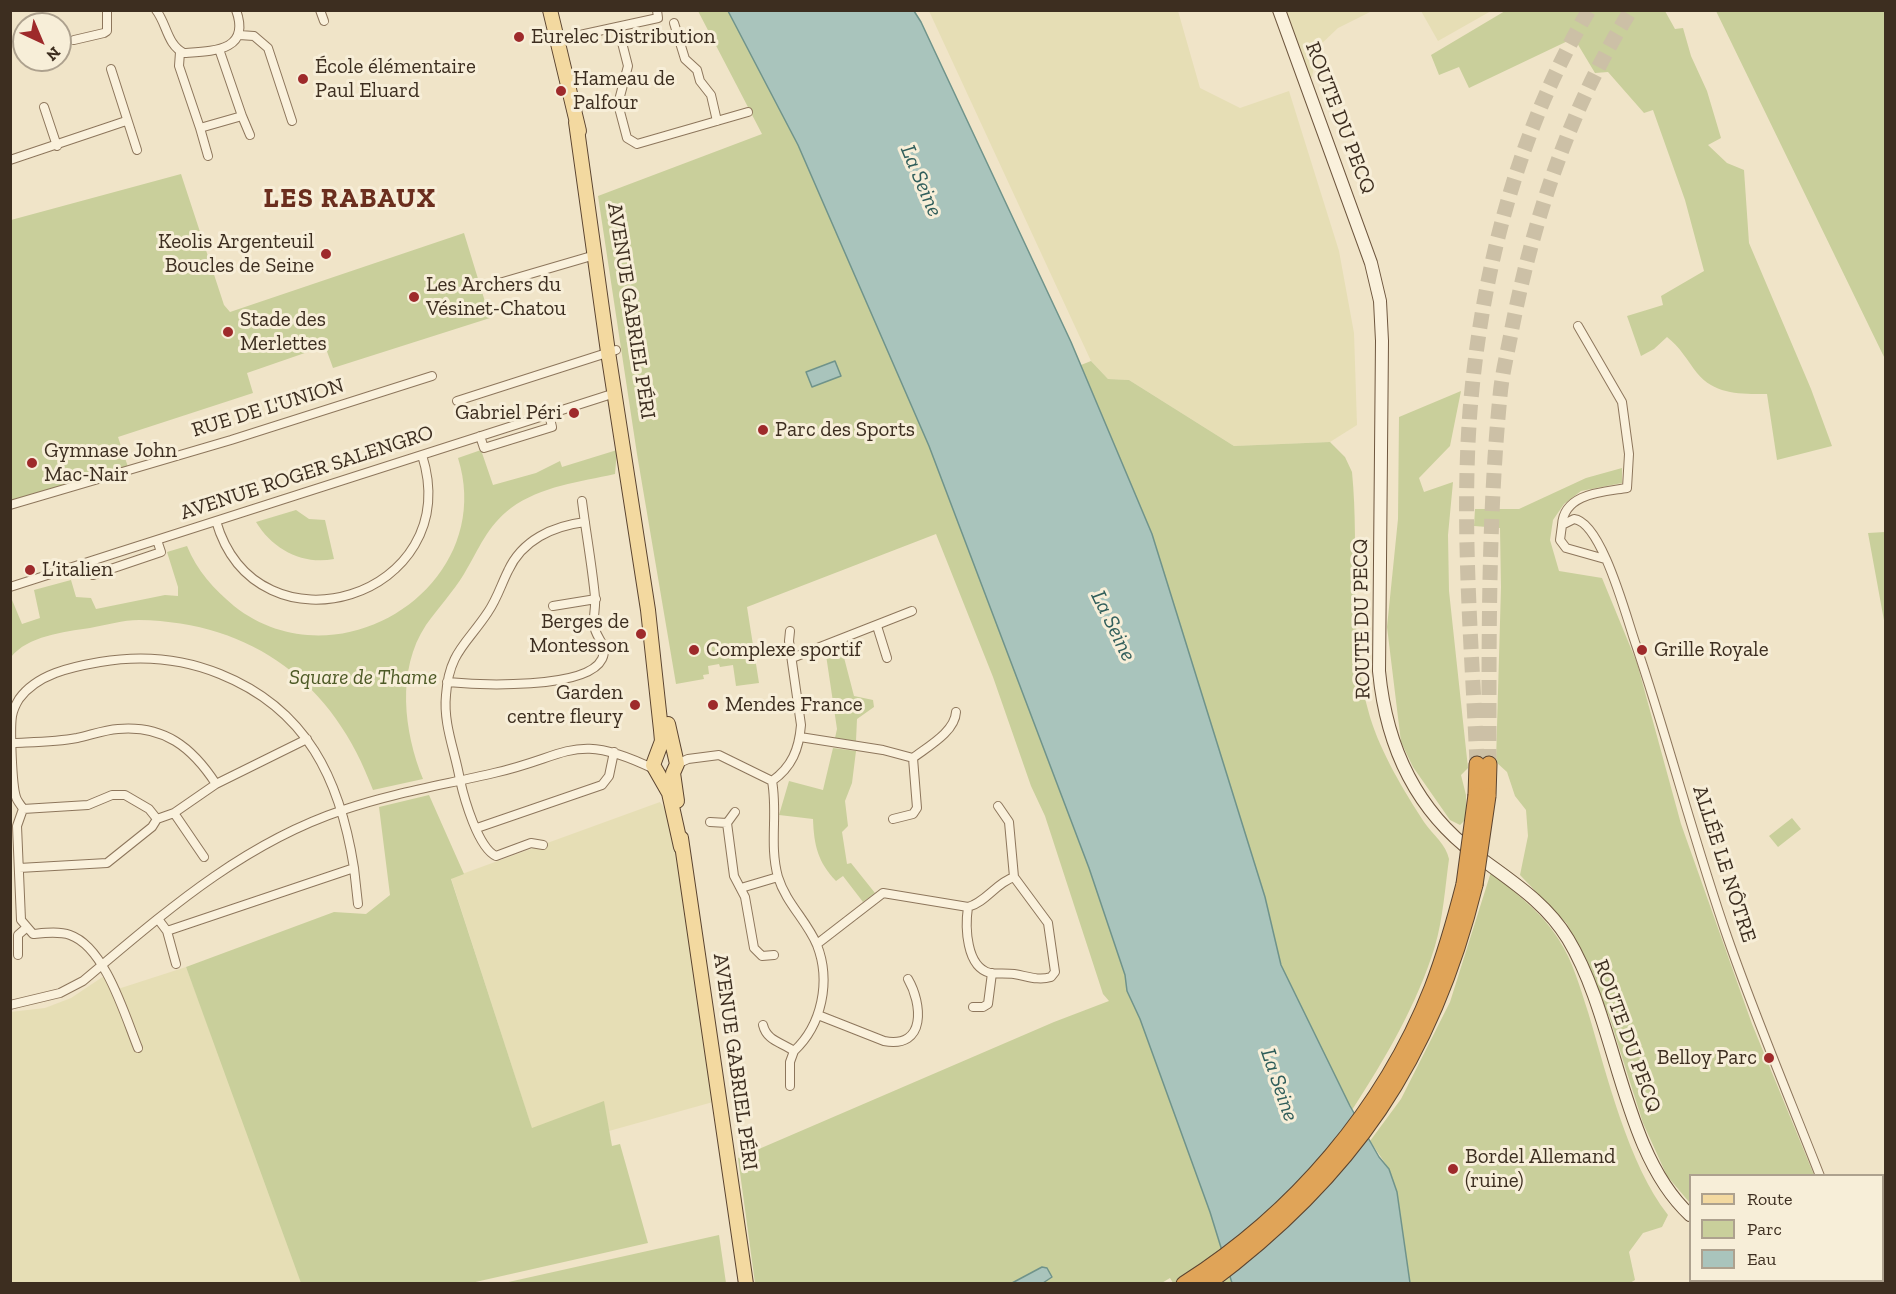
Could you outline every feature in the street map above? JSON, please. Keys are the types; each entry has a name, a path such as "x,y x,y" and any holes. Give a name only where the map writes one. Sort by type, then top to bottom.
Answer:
{"highway":[{"path":"1207,1284 1272,1232 1310,1196 1372,1123 1396,1086 1431,1019 1463,933 1481,857 1483,764"},
{"path":"1184,1284 1247,1239 1301,1189 1350,1134 1386,1080 1421,1014 1446,950 1464,884 1482,795"}],"main road":[{"name":"AVENUE GABRIEL PÉRI","path":"550,10 590,182 611,352"},
{"name":"ROUTE DU PECQ","path":"1279,10 1357,220 1371,263 1380,302 1382,353 1379,671 1382,700 1397,753 1413,785 1437,819 1475,854 1535,899 1567,937 1590,983 1651,1163 1668,1192 1689,1214"},
{"name":"AVENUE GABRIEL PÉRI","path":"576,122 618,392 648,610 669,793 681,847 746,1284"},
{"name":"AVENUE GABRIEL PÉRI","path":"618,392 629,441 633,507"}],"street":[{"path":"74,40 107,31 106,10"},
{"path":"156,10 163,18 171,40 180,52 179,66 208,156"},
{"path":"180,52 219,49 233,43 241,27 236,10"},
{"path":"320,10 324,21"},
{"path":"645,10 648,20"},
{"path":"557,40 648,20 657,14"},
{"path":"674,23 686,59 697,70 699,81 711,95 717,121"},
{"path":"618,27 628,66 618,104 627,138 637,144 748,112"},
{"path":"239,35 254,36 268,48 292,121"},
{"path":"219,49 250,135"},
{"path":"111,69 126,122 137,150"},
{"path":"44,107 57,146"},
{"path":"200,128 242,116"},
{"path":"10,160 126,122"},
{"path":"489,286 595,255"},
{"path":"1578,326 1622,402 1629,454 1627,488 1580,497 1563,516 1560,540 1566,548 1605,559"},
{"path":"457,401 611,352"},
{"name":"RUE DE L'UNION","path":"10,504 231,440 432,376"},
{"name":"AVENUE ROGER SALENGRO","path":"10,587 618,392"},
{"path":"480,436 484,448 552,427 549,414"},
{"path":"216,521 233,556 249,574 265,585 305,600 328,600 351,596 374,586 392,574 411,552 419,536 428,494 422,455"},
{"name":"ALLÉE LE NÔTRE","path":"1580,497 1579,510 1605,559 1645,671 1728,939 1819,1174"},
{"path":"447,682 471,685 546,682 592,670 601,660 604,649 594,627 596,598 582,501"},
{"path":"1562,525 1574,519 1586,524"},
{"path":"543,844 531,843 496,856 488,848 466,807 446,714 447,682 455,656 493,604 515,558 538,537 565,525 585,522"},
{"path":"89,562 93,575 161,552 157,540"},
{"path":"553,606 596,598"},
{"path":"792,658 912,611"},
{"path":"877,626 887,658"},
{"path":"772,781 786,771 800,737 801,724 790,631"},
{"path":"138,1048 111,982 81,941 72,935 33,934 21,920 17,826 23,809 15,795 12,716 15,707 34,685 71,668 107,661 143,658 181,662 238,682 270,700 307,739 329,777 341,810 354,868 358,904"},
{"path":"913,758 948,730 953,724 956,712"},
{"path":"13,743 58,741 116,729 146,730 184,745 203,764 216,784"},
{"path":"800,737 883,750 913,758"},
{"path":"19,868 107,863 152,827 157,819 174,813 216,784 307,739"},
{"path":"10,1005 60,993 82,981 194,889 241,858 296,828 341,810 400,792 496,773 580,747 665,764 719,755 772,781"},
{"path":"477,828 602,785 609,776 614,754"},
{"path":"893,819 913,814 917,808 913,758"},
{"path":"772,781 775,799 773,842 778,877 793,908 817,944 823,975 818,1015 807,1036 794,1051 790,1062 789,1086"},
{"path":"23,809 88,805 112,795 125,795 149,809 157,819"},
{"path":"968,907 966,916 972,959 977,966 992,973 1045,979 1051,977 1054,972 1048,923 1014,877 1015,865 1009,822 998,806"},
{"path":"735,812 727,823 734,876 745,897 754,948 762,956 774,955"},
{"path":"174,813 204,857"},
{"path":"710,822 727,823"},
{"path":"167,931 354,868"},
{"path":"741,888 778,877"},
{"path":"817,944 883,892 968,907 977,904 1014,877"},
{"path":"158,919 167,931 176,964"},
{"path":"18,955 18,935 26,928"},
{"path":"973,1007 983,1008 988,1004 992,973"},
{"path":"818,1015 884,1041 892,1043 902,1040 915,1032 918,1025 918,999 908,979"},
{"path":"763,1025 771,1039 794,1051"}],"shaded area":[{"path":"929,11 1178,11 1200,88 1240,108 1289,91 1339,251 1354,333 1357,425 1330,442 1234,446 1129,380 1108,379 1091,361"},
{"path":"1285,11 1372,11 1338,28 1318,47 1312,77 1308,77"},
{"path":"1421,11 1491,11 1438,41"},
{"path":"660,802 668,813 678,854 713,1102 609,1131 603,1102 532,1129 451,878"},
{"path":"186,967 305,1283 11,1283 10,1012 45,1008 71,998 104,976 110,987 121,988"}],"green space":[{"path":"698,11 728,11 798,145 929,446 1089,868 1125,975 1127,991 1140,1019 1210,1212 1232,1283 1173,1283 1170,1278 1160,1284 755,1283 738,1158 1054,1022 1109,1001 1103,994 1045,816 1031,786 993,677 936,534 747,607 759,683 736,686 733,665 720,667 719,664 708,666 709,674 703,675 704,679 676,684 637,454 598,196 762,134"},
{"path":"1505,11 1665,11 1675,29 1683,28 1691,56 1707,91 1721,138 1708,145 1727,163 1744,170 1749,243 1811,389 1832,446 1777,460 1767,394 1729,392 1712,386 1697,373 1680,349 1667,337 1654,349 1641,356 1627,316 1663,305 1661,296 1704,271 1685,200 1653,110 1644,113 1608,72 1595,73 1574,38 1469,88 1459,67 1439,75 1431,55"},
{"path":"1716,11 1885,11 1885,359"},
{"name":"Stade des Merlettes","path":"181,174 224,305 230,312 464,233 490,318 333,368 325,346 247,373 253,393 118,437 129,470 11,505 11,220"},
{"path":"1091,361 1108,379 1129,380 1234,446 1330,442 1345,457 1352,472 1356,627 1363,687 1370,717 1380,744 1409,798 1445,849 1449,859 1440,925 1428,968 1399,1031 1352,1110 1281,965 1265,897 1152,534 1081,365"},
{"path":"1461,391 1450,446 1419,478 1424,492 1453,482 1448,535 1449,591 1468,768 1461,775 1466,795 1466,819 1460,825 1450,820 1413,767 1401,742 1387,627 1398,519 1399,417"},
{"name":"Square de Thame","path":"481,450 493,485 536,473 560,461 562,467 617,450 615,474 548,490 511,508 484,538 460,581 426,625 416,643 410,661 406,701 411,741 423,779 373,790 356,752 336,719 312,690 284,666 253,647 219,632 180,624 127,621 47,636 27,644 11,657 10,595 22,624 40,618 34,590 71,580 76,597 91,598 96,609 165,595 178,596 178,587 167,552 187,546 201,571 227,600 275,628 318,635 361,629 400,611 432,583 454,547 464,504 458,458"},
{"path":"1622,468 1622,483 1581,491 1564,504 1553,520 1550,540 1559,571 1602,578 1637,663 1681,824 1752,1024 1814,1174 1689,1174 1689,1202 1667,1176 1643,1123 1609,1016 1567,924 1520,875 1528,836 1526,810 1515,796 1507,772 1496,762 1501,587 1500,528 1474,526 1475,509 1519,509 1586,478"},
{"path":"296,510 309,519 325,520 334,559 311,560 290,553 271,540 256,522"},
{"path":"1886,532 1885,626 1868,533"},
{"path":"841,646 854,696 873,700 874,707 857,719 856,741 835,738 837,729 826,655"},
{"path":"833,748 856,751 852,783 845,801 848,826 842,832 847,864 851,863 875,893 863,902 843,876 836,881 825,867 814,837 813,819 779,815 789,781 823,790"},
{"path":"429,795 464,874 451,879 532,1128 604,1101 612,1146 620,1144 648,1243 471,1283 301,1283 186,967 334,912 366,914 390,895 379,807"},
{"path":"1792,818 1801,829 1778,847 1769,836"},
{"path":"1491,872 1537,912 1564,948 1579,984 1630,1145 1641,1171 1668,1215 1662,1227 1643,1233 1629,1252 1635,1280 1630,1283 1410,1283 1397,1192 1389,1169 1370,1141 1401,1099 1450,1002"},
{"path":"719,1235 726,1283 504,1283"}],"water":[{"name":"La Seine","path":"728,11 914,11 921,22 1071,342 1152,534 1265,897 1281,965 1350,1106 1379,1157 1389,1169 1397,1192 1410,1283 1232,1283 1210,1212 1140,1019 1127,991 1125,975 1089,868 929,446 798,145"},
{"path":"835,361 841,376 812,387 806,372"},
{"path":"1042,1267 1047,1268 1052,1277 1043,1283 1012,1283"}],"tunnel":[{"path":"1477,764 1467,543 1468,455 1475,359 1494,255 1523,153 1564,56 1589,10"},
{"path":"1489,764 1491,534 1496,442 1504,370 1531,245 1557,164 1590,85 1631,10"}],"place":[{"name":"Eurelec Distribution","path":"519,37"},
{"name":"École élémentaire Paul Eluard","path":"303,79"},
{"name":"Hameau de Palfour","path":"561,91"},
{"name":"Keolis Argenteuil Boucles de Seine","path":"326,254"},
{"name":"Les Archers du Vésinet-Chatou","path":"414,297"},
{"name":"Stade des Merlettes","path":"228,332"},
{"name":"Gabriel Péri","path":"574,413"},
{"name":"Parc des Sports","path":"763,430"},
{"name":"Gymnase John Mac-Nair","path":"32,463"},
{"name":"L’italien","path":"30,570"},
{"name":"Berges de Montesson","path":"641,634"},
{"name":"Complexe sportif","path":"694,650"},
{"name":"Grille Royale","path":"1642,650"},
{"name":"Garden centre fleury","path":"635,705"},
{"name":"Mendes France","path":"713,705"},
{"name":"Belloy Parc","path":"1769,1058"},
{"name":"Bordel Allemand (ruine)","path":"1453,1169"}],"district":[{"name":"LES RABAUX","path":"350,199"}]}
